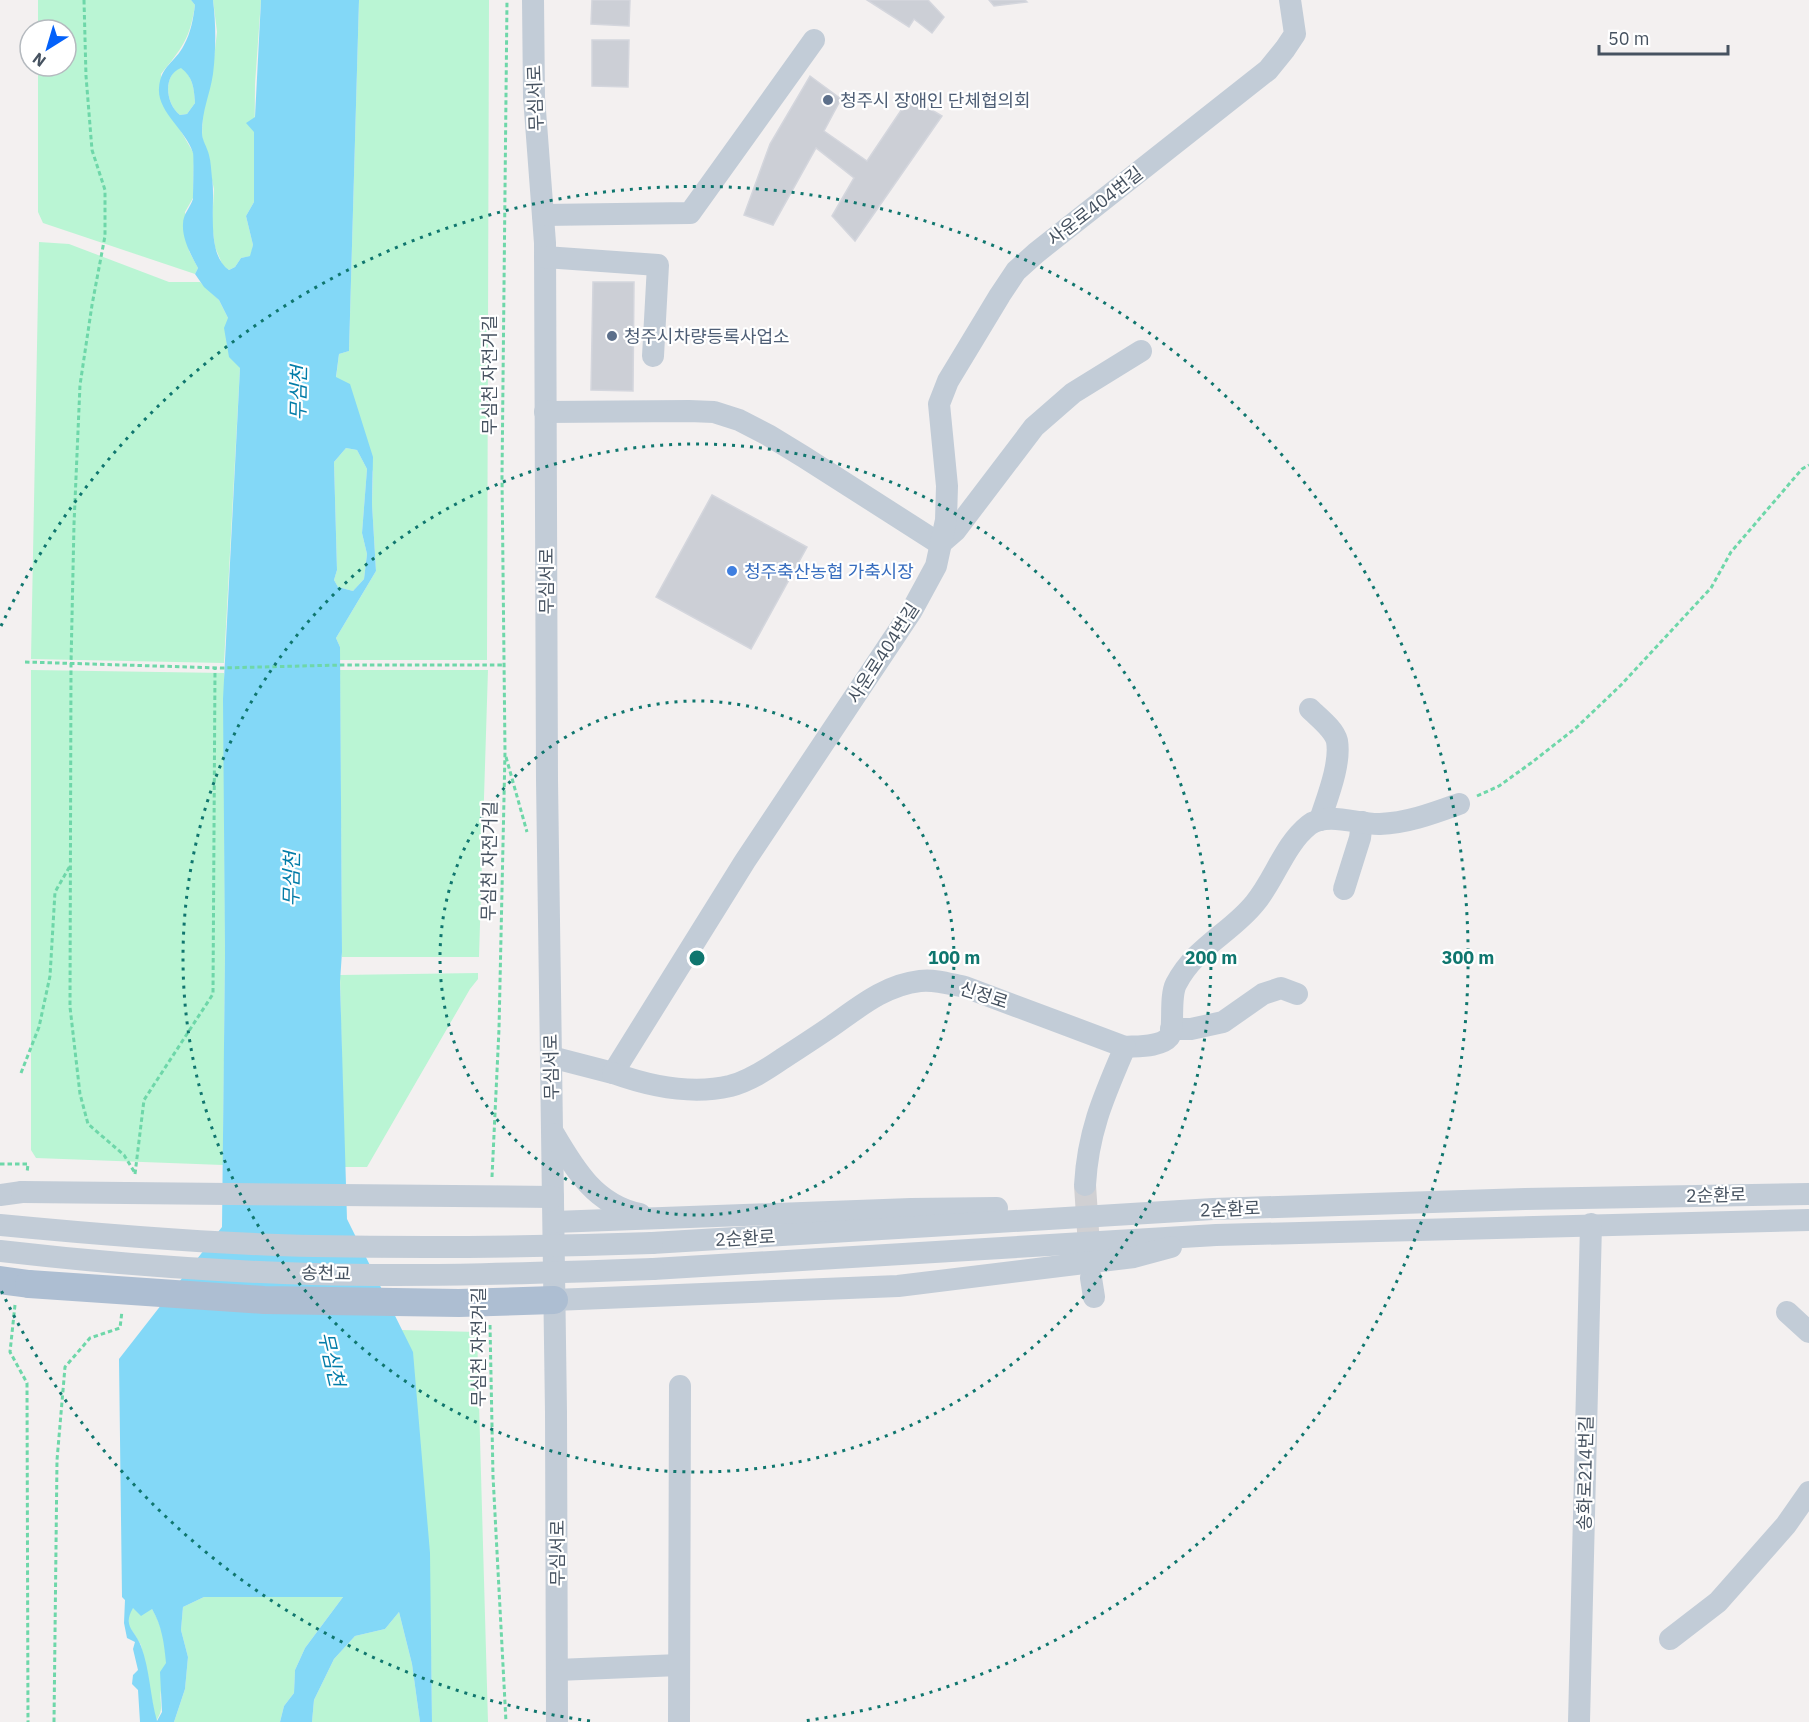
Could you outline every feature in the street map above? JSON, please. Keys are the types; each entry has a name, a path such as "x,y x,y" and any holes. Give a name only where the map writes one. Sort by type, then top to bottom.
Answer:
{"main road":[{"path":"16,1282 264,1299 459,1303 554,1300"}],"street":[{"name":"무심서로","path":"533,0 534,97 545,257 547,768 554,1222 557,1722"},
{"name":"사운로404번길","path":"614,1073 746,861 910,612 936,566 946,520 947,486 939,404 948,381 1000,295 1016,271 1036,253 1268,70 1295,34 1290,3"},
{"path":"543,215 690,213 814,40"},
{"path":"545,257 658,264 653,356"},
{"path":"545,412 714,412 739,420 804,457 940,544 956,531 1034,427 1073,393 1141,351"},
{"path":"1310,709 1328,726 1337,740 1331,787 1320,820"},
{"path":"1085,1185 1092,1134 1104,1097 1125,1047 1167,1040 1171,1034 1171,1005 1175,986 1188,966 1209,943 1254,905 1282,858 1299,835 1320,820 1379,824 1412,820 1459,804"},
{"path":"1344,889 1360,838 1362,822"},
{"name":"신정로","path":"614,1073 632,1080 674,1088 705,1090 731,1086 763,1072 873,997 899,985 921,981 941,981 965,987 1125,1047"},
{"path":"1171,1029 1191,1029 1223,1022 1263,994 1281,988 1297,994"},
{"path":"551,1057 614,1073"},
{"path":"552,1131 577,1172 608,1202 630,1212 662,1219"},
{"path":"0,1195 22,1192 553,1197"},
{"name":"2순환로","path":"652,1244 1267,1208 1535,1199 1809,1194"},
{"path":"554,1222 911,1209 1032,1208 1212,1197 1267,1208"},
{"path":"625,1220 612,1232 609,1239 608,1264 617,1280 644,1295"},
{"name":"2순환로","path":"653,1269 1216,1235 1809,1220"},
{"name":"송화로214번길","path":"1579,1722 1591,1224"},
{"name":"송천교","path":"0,1225 155,1238 312,1246 519,1247 652,1244"},
{"path":"554,1300 898,1286 1134,1257 1216,1235"},
{"name":"송천교","path":"0,1251 154,1266 312,1274 517,1274 653,1269"},
{"path":"1787,1312 1809,1332"},
{"path":"679,1722 680,1386"},
{"path":"1670,1639 1718,1602 1786,1525 1809,1492"},
{"path":"557,1670 679,1665"}],"path":[{"path":"84,0 88,107 92,150 105,190 105,236 80,385 71,664 70,1006 80,1094 88,1124 124,1155 135,1174 144,1100 213,994 215,668"},
{"name":"무심천 자전거길","path":"492,1182 504,808 502,453 507,0"},
{"path":"1459,804 1499,786 1531,764 1577,727 1622,685 1711,588 1731,552 1802,469 1809,465"},
{"path":"25,662 215,668 342,664 504,665"},
{"path":"21,1073 39,1027 50,976 55,892 70,864"},
{"path":"16,1282 10,1352 27,1383 28,1722"},
{"path":"54,1722 57,1460 66,1367 90,1338 120,1328 123,1305"},
{"name":"무심천 자전거길","path":"490,1322 493,1488 506,1722"}],"green space":[{"path":"38,0 191,0 195,5 188,35 161,74 165,109 194,154 193,198 185,212 189,251 198,268 195,274 43,223 38,212 38,78 78,78 78,18 38,18"},
{"path":"213,0 261,0 255,84 254,202 246,216 253,245 251,256 241,258 235,267 229,270 223,266 215,247 212,224 214,189 202,136 203,108 212,76 217,32"},
{"path":"359,0 489,0 487,660 340,660 340,647 336,638 376,571 372,504 373,472 336,378 339,354 349,351"},
{"path":"181,67 192,83 195,103 187,114 180,115 169,98 168,90 171,76"},
{"path":"39,242 69,244 169,282 200,282 219,300 228,318 240,368 224,663 31,659"},
{"path":"346,448 357,450 367,469 362,533 367,554 364,579 353,591 338,587 334,580 337,570 334,462"},
{"path":"31,670 224,673 223,1165 36,1158 31,1150"},
{"path":"340,670 488,670 479,957 342,957"},
{"path":"478,973 478,979 470,989 367,1167 344,1167 340,975"},
{"path":"402,1330 477,1332 488,1722 432,1722 431,1652"},
{"path":"204,1597 343,1597 305,1648 295,1670 294,1693 284,1706 280,1722 174,1722 185,1689 188,1657 181,1630 183,1607"},
{"path":"132,1608 152,1609 161,1628 164,1642 166,1666 161,1690 161,1709 156,1721 141,1645 129,1626 128,1617"},
{"path":"399,1612 412,1664 420,1722 312,1722 314,1700 334,1659 355,1636 385,1629"}],"water":[{"name":"무심천","path":"191,0 213,0 214,65 202,133 211,163 214,240 222,262 229,270 235,267 241,258 250,256 253,245 246,216 254,202 254,132 246,123 255,117 261,0 359,0 349,351 339,354 336,377 350,384 373,457 372,504 376,571 336,638 340,647 342,952 340,982 347,1219 413,1352 430,1553 432,1722 420,1722 412,1664 399,1612 385,1629 355,1636 334,1659 314,1700 312,1722 280,1722 284,1706 294,1693 295,1670 305,1648 343,1597 204,1597 183,1607 181,1630 188,1657 185,1689 174,1722 140,1722 138,1690 132,1684 133,1675 138,1670 133,1649 135,1642 127,1638 124,1623 125,1600 122,1597 119,1359 222,1227 225,953 223,699 240,368 229,357 224,328 228,318 219,300 204,287 195,274 198,268 185,241 183,220 193,199 193,153 162,105 159,88 162,74 186,40 195,5","holes":["181,68 192,83 195,103 187,114 180,115 169,98 168,90 171,77","346,448 357,450 367,469 362,533 367,554 364,579 353,591 338,587 334,580 337,570 334,462","133,1608 141,1616 152,1609 162,1635 166,1663 160,1672 162,1712 157,1721 144,1655 129,1624"]}],"building":[{"path":"592,0 630,0 629,26 591,24"},
{"path":"867,0 928,0 944,17 932,33 914,19 909,27"},
{"path":"989,0 1025,0 1027,2 994,6"},
{"path":"592,40 629,40 628,87 592,86"},
{"path":"810,76 841,99 824,131 867,161 910,97 942,116 855,241 832,216 854,178 816,148 773,225 744,215 770,144"},
{"path":"593,282 634,282 633,391 591,390"},
{"path":"712,495 807,547 751,649 656,597"}],"tunnel":[{"path":"1085,1185 1090,1261"}],"place":[{"name":"청주시 장애인 단체협의회","path":"828,100"},
{"name":"청주시차량등록사업소","path":"612,336"},
{"name":"청주축산농협 가축시장","path":"732,571"}]}
